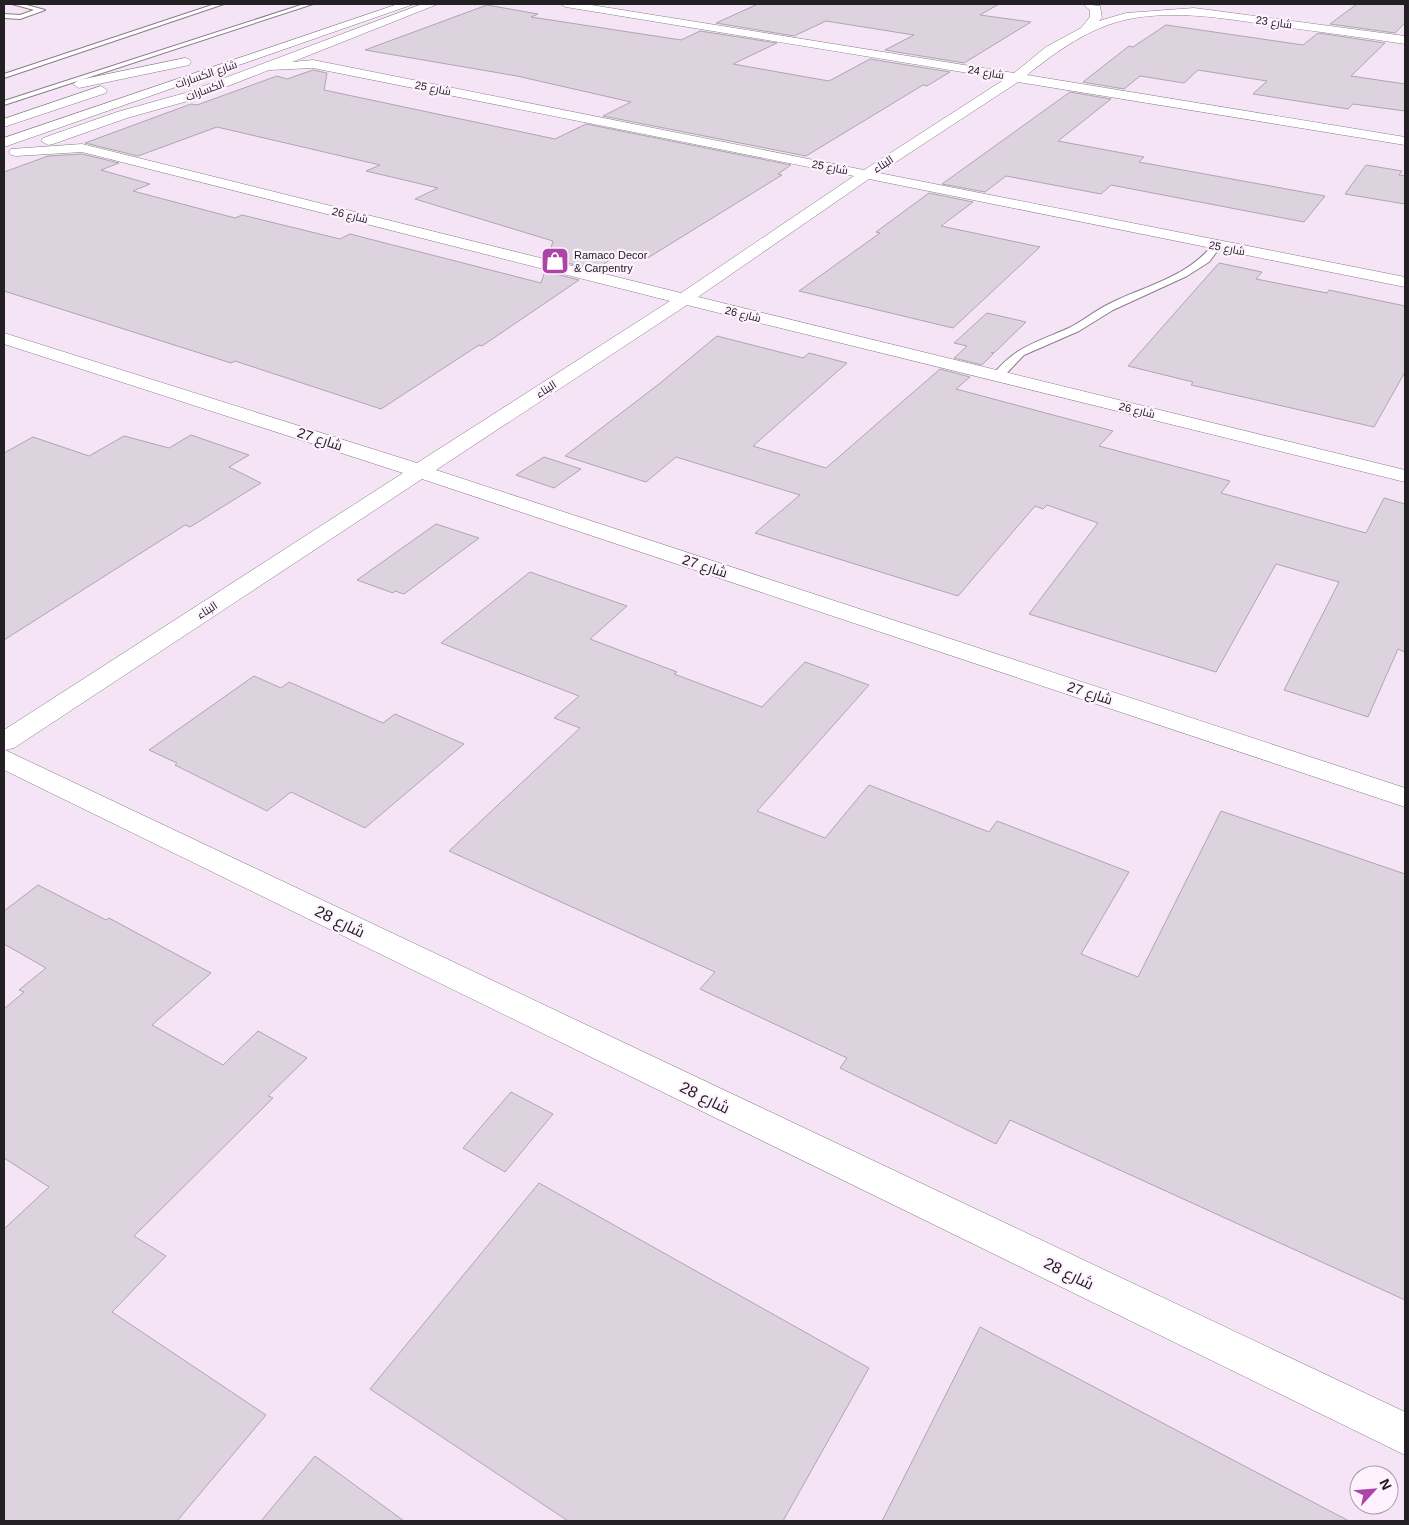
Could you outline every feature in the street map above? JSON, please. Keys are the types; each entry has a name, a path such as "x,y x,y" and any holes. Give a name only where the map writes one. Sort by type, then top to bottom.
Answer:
{"street":[{"name":"شارع الكسارات","path":"4,143 408,4"},
{"name":"الكسارات","path":"80,139 142,108 190,96 264,67 309,57 432,4"},
{"name":"شارع 24","path":"566,4 1405,142"},
{"path":"1085,30 1096,18 1096,8 1088,4"},
{"name":"شارع 23","path":"1144,4 1214,7 1405,31"},
{"name":"البناء","path":"4,742 684,299 867,174 1017,77 1050,50 1085,30 1139,14 1214,7"},
{"name":"شارع 23","path":"1214,7 1405,40"},
{"name":"شارع 25","path":"309,57 1216,246 1405,282"},
{"name":"شارع الكسارات","path":"4,123 190,60 44,90"},
{"path":"142,108 216,70"},
{"name":"شارع 26","path":"10,154 80,139 684,299 1405,476"},
{"name":"شارع 27","path":"4,338 420,471 1405,798"},
{"name":"شارع 28","path":"4,759 1405,1434"}],"lane":[{"path":"4,16 20,17 42,10 22,4"},
{"path":"4,76 221,4"},
{"path":"4,103 310,4"},
{"path":"998,376 1020,353 1075,329 1109,308 1183,274 1206,260 1216,246"}],"shaded area":[{"path":"4,4 1405,4 1405,1521 4,1521"}],"building":[{"path":"758,4 999,4 980,15 1031,22 964,63 885,50 914,35 826,21 794,36 716,23"},
{"path":"1357,4 1405,4 1405,23 1395,33 1330,24"},
{"path":"487,5 538,14 531,17 681,40 700,31 777,43 733,64 829,81 870,59 950,72 927,86 923,85 806,156 603,116 631,102 517,76 365,50"},
{"path":"1166,25 1303,45 1318,33 1385,43 1351,76 1405,84 1405,111 1353,104 1348,109 1253,94 1267,81 1198,70 1184,83 1140,76 1124,89 1083,82 1129,46 1133,47"},
{"path":"313,70 327,73 324,90 555,139 586,124 791,165 778,174 782,175 646,259 620,253 595,270 548,258 553,241 415,199 438,188 366,171 380,165 217,127 138,156 85,143 191,104 197,105 277,76 287,79"},
{"path":"1070,92 1111,99 1058,141 1144,157 1139,162 1325,196 1304,222 1111,185 1101,194 1006,176 985,192 942,184"},
{"path":"82,154 119,163 101,170 150,184 133,191 235,218 242,215 340,239 350,234 541,283 545,271 579,280 482,346 479,345 381,409 235,361 231,363 4,291 4,172 48,156"},
{"path":"1366,165 1402,171 1399,175 1405,176 1405,204 1345,194"},
{"path":"929,193 973,202 941,226 1040,247 953,328 799,291 880,233 876,232"},
{"path":"1219,263 1262,272 1256,279 1327,293 1329,290 1405,306 1405,372 1374,427 1191,385 1193,382 1128,366"},
{"path":"987,313 1026,322 994,353 991,352 993,354 982,365 954,358 967,346 954,343"},
{"path":"717,336 803,358 809,353 847,363 753,446 826,468 940,369 970,377 956,389 1113,431 1099,446 1230,481 1221,493 1366,533 1384,498 1405,504 1405,652 1398,649 1368,717 1284,690 1339,582 1276,564 1216,672 1029,614 1098,523 1047,505 1043,509 1035,506 958,596 755,533 800,495 676,457 646,482 565,456 659,384"},
{"path":"191,435 249,455 229,467 261,483 190,527 185,525 4,640 4,453 33,437 89,456 124,436 169,448"},
{"path":"544,457 581,469 554,488 516,475"},
{"path":"436,524 479,538 404,594 395,591 393,593 357,580"},
{"path":"530,572 627,606 590,639 677,672 674,674 762,707 805,662 869,685 757,811 825,838 869,785 989,832 997,821 1129,872 1081,954 1138,977 1221,811 1405,874 1405,1300 1010,1120 996,1144 840,1068 847,1058 700,989 715,972 449,851 580,728 554,718 579,696 441,643"},
{"path":"254,676 281,688 289,682 383,723 395,714 464,744 365,828 291,792 267,811 149,750"},
{"path":"38,885 106,920 109,918 211,973 152,1025 223,1065 258,1031 307,1058 268,1096 273,1098 134,1236 166,1256 112,1312 266,1415 177,1521 4,1521 4,1229 49,1187 4,1158 4,1009 24,992 19,990 46,968 4,944 4,911"},
{"path":"511,1092 553,1114 505,1172 463,1148"},
{"path":"539,1183 869,1368 783,1521 568,1521 370,1389"},
{"path":"980,1327 1349,1521 882,1521"},
{"path":"315,1456 404,1521 261,1521"}],"place":[{"name":"Ramaco Decor & Carpentry","path":"555,261"}]}
